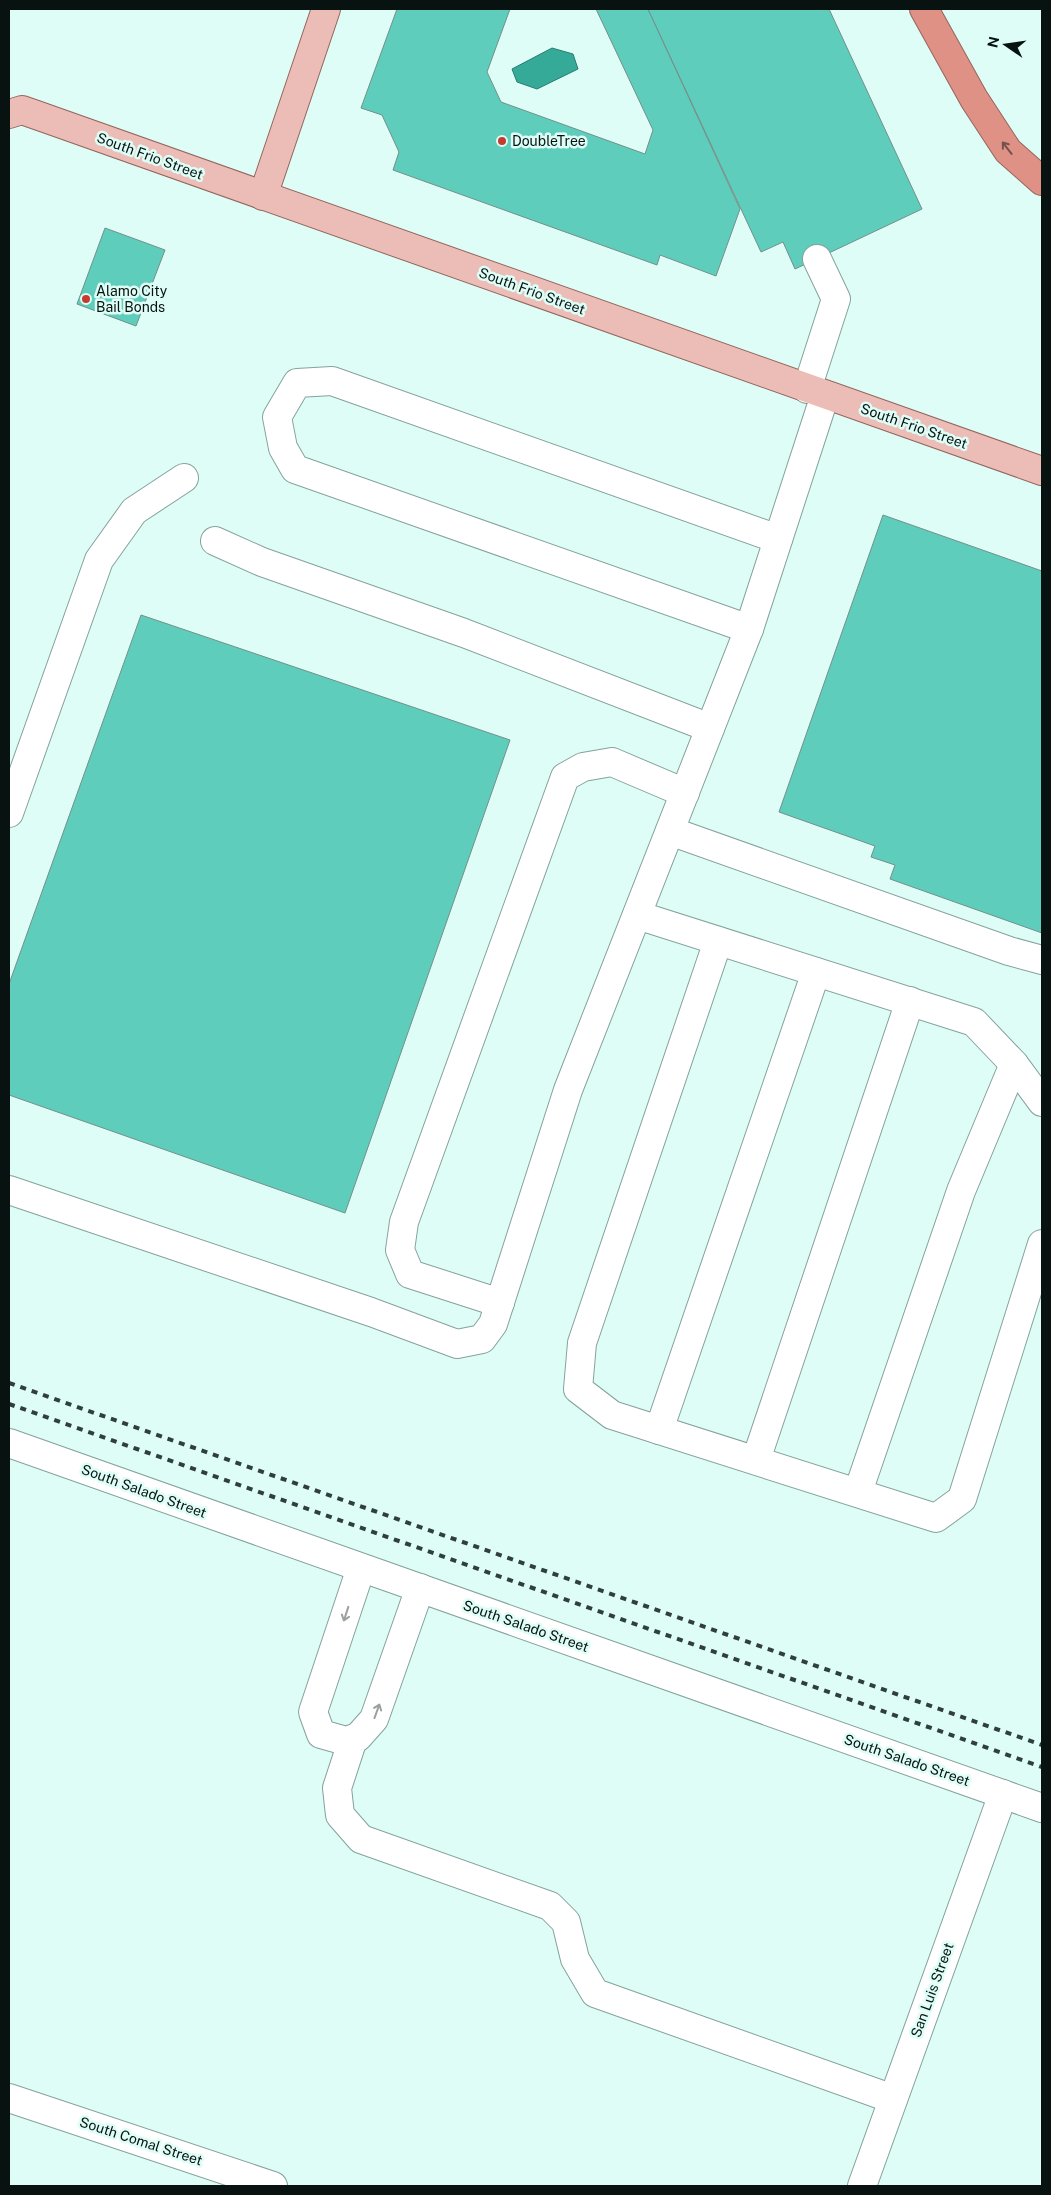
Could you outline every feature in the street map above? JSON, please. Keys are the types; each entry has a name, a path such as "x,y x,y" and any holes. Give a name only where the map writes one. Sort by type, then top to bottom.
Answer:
{"highway":[{"path":"924,9 974,99 1008,151 1042,181"}],"main road":[{"path":"264,196 326,9"},
{"name":"South Frio Street","path":"13,105 264,196 1042,471"}],"street":[{"path":"9,1190 372,1312 457,1344 482,1339 493,1324 568,1090 749,629 778,540 816,392 836,299 817,259"},
{"path":"749,629 295,468 283,448 277,417 297,383 332,380 778,540"},
{"path":"9,813 98,560 134,511 184,478"},
{"path":"215,541 262,562 464,633 710,728"},
{"path":"500,1302 410,1274 400,1250 404,1222 565,777 583,767 612,762 684,794"},
{"path":"670,831 1009,951 1042,960"},
{"path":"637,915 974,1022 1014,1064 1042,1102"},
{"path":"718,941 582,1343 578,1389 612,1415 936,1518 962,1499 1042,1244"},
{"path":"660,1430 816,972"},
{"path":"756,1460 910,1002"},
{"path":"858,1492 961,1191 1014,1064"},
{"name":"South Salado Street","path":"11,1452 420,1588 1042,1808"},
{"path":"361,1568 313,1712 321,1734 346,1741 358,1737 374,1719 420,1588"},
{"path":"353,1739 337,1788 340,1815 361,1839 550,1906 566,1922 575,1959 595,1993 893,2099"},
{"name":"San Luis Street","path":"862,2186 1003,1794"},
{"name":"South Comal Street","path":"9,2098 213,2176 273,2186"}],"shaded area":[{"path":"552,48 573,54 578,69 537,89 517,82 512,69"}],"building":[{"name":"DoubleTree","path":"397,9 510,9 487,72 501,102 645,154 653,130 596,9 648,9 740,209 716,276 660,255 657,265 393,170 399,152 382,115 361,108"},
{"path":"648,9 829,9 922,209 795,269 783,242 761,252"},
{"path":"105,228 165,250 136,326 77,304"},
{"path":"883,515 1042,571 1042,933 890,879 895,865 871,857 875,846 779,812"},
{"path":"141,615 510,740 345,1213 9,1095 9,984"}],"railway":[{"path":"9,1383 1042,1745"},
{"path":"9,1404 1042,1767"}],"place":[{"name":"DoubleTree","path":"502,141"},
{"name":"Alamo City Bail Bonds","path":"86,299"}]}
